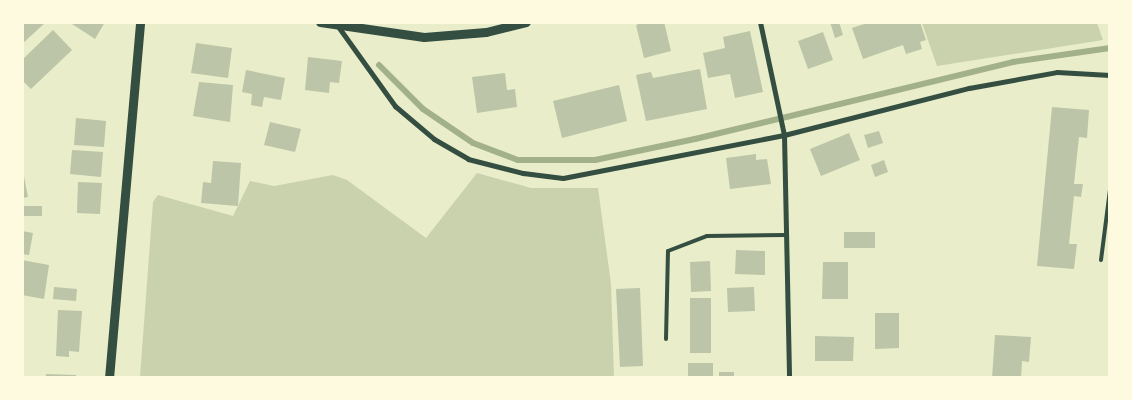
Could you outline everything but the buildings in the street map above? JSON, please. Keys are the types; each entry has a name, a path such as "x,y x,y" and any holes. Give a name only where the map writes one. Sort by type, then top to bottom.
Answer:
{"street":[{"path":"109,378 140,22"},
{"path":"320,22 424,37 486,32 526,22"},
{"path":"760,22 780,108 784,135 789,378"},
{"path":"337,25 395,106 434,139 468,159 523,173 563,178 784,135 969,88 1049,73 1110,75"}],"lane":[{"path":"1100,260 1110,190"},
{"path":"666,340 668,251 707,236 786,235"}],"green space":[{"path":"922,23 1097,23 1103,40 937,66"},
{"path":"477,173 531,188 598,188 611,284 614,377 140,377 153,202 158,195 233,216 250,181 274,186 333,175 347,180 426,238"}],"waterway":[{"path":"379,65 423,109 473,143 518,160 595,160 695,139 1013,62 1110,48"}]}
